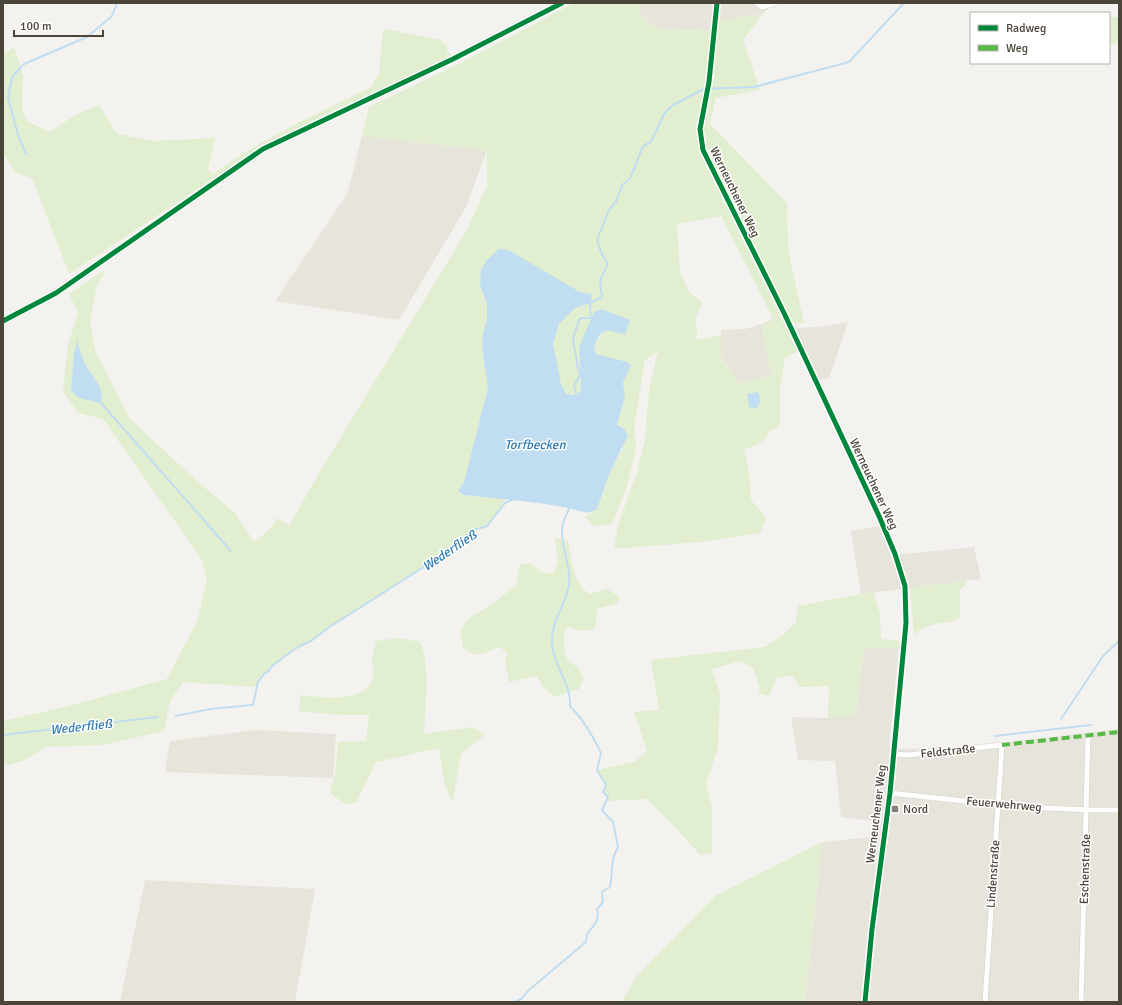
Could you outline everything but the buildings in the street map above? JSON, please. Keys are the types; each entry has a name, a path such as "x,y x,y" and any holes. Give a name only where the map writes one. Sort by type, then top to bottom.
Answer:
{"street":[{"path":"3,321 56,293 263,150 478,46 562,3"},
{"name":"Werneuchener Weg","path":"717,3 709,82 700,129 703,150 790,326 887,534 903,580 906,623 890,792 872,929 865,1002"},
{"path":"757,3 762,7 776,3"},
{"name":"Eschenstraße","path":"1081,1002 1088,735"},
{"name":"Feldstraße","path":"893,754 908,755 1002,745"},
{"name":"Lindenstraße","path":"985,1002 1002,745"},
{"name":"Feuerwehrweg","path":"890,792 998,804 1087,810 1119,810"}],"shaded area":[{"path":"637,3 773,3 763,14 721,21 709,31 659,29 650,25 643,17"},
{"path":"362,136 487,150 466,207 399,320 275,301 348,192"},
{"path":"783,313 789,324 798,328 817,327 848,322 829,378 814,381 783,314 778,319 762,326 771,376 738,384 734,375 721,358 721,330 745,329 765,323"},
{"path":"880,526 895,555 974,547 981,579 861,594 851,531"},
{"path":"899,648 889,747 896,749 969,747 1119,729 1119,1002 805,1002 822,842 870,837 871,821 841,817 835,761 798,760 791,717 828,718 856,715 864,649"},
{"path":"255,730 336,734 333,778 165,772 170,741"},
{"path":"145,880 315,889 295,1002 120,1002"}],"green space":[{"path":"574,3 637,3 643,17 649,24 654,27 669,30 708,31 721,21 763,14 743,40 760,90 716,98 710,124 787,203 788,249 804,323 788,324 800,350 785,358 780,388 780,423 777,428 770,430 760,443 744,449 749,473 751,500 766,518 760,533 700,542 614,549 618,525 637,472 645,440 649,391 658,351 645,360 634,428 636,448 627,486 612,524 594,526 585,517 597,509 609,475 623,448 624,429 617,425 625,396 623,383 631,365 596,354 594,346 603,332 611,329 622,334 601,309 579,347 581,390 577,395 566,394 556,369 554,340 556,332 559,324 566,316 592,294 580,292 482,292 487,305 487,318 483,333 482,348 488,388 464,482 458,491 464,495 506,499 487,526 473,530 438,558 328,628 311,641 296,648 272,666 269,671 264,674 256,687 183,682 170,701 164,731 102,745 46,747 23,761 3,766 3,721 69,706 167,679 198,619 207,579 202,560 103,419 78,413 63,391 68,344 78,313 69,294 106,269 96,289 90,321 95,350 130,419 198,482 235,513 254,542 271,528 277,518 292,527 290,524 319,473 467,230 487,186 487,150 362,136 369,107 457,65","holes":["721,216 774,320 762,326 771,376 738,384 734,375 721,359 721,335 699,340 695,337 698,332 695,318 703,303 689,292 680,272 677,224"]},
{"path":"1110,17 1119,17 1119,42 1110,45"},
{"path":"385,29 440,40 447,45 447,51 452,56 266,144 69,274 32,178 15,172 3,153 3,56 14,47 23,74 22,109 27,121 50,132 75,115 99,105 117,134 154,141 215,138 208,169 212,175 250,149 371,87 379,74 383,31"},
{"path":"555,537 568,541 576,577 583,589 589,594 607,589 620,597 616,604 597,609 595,629 581,631 567,627 564,633 564,652 569,662 578,667 584,678 579,689 555,697 542,686 537,676 509,682 505,663 507,652 499,647 481,654 472,653 463,647 460,631 469,618 495,602 517,584 520,564 530,563 541,572 553,574 558,562"},
{"path":"965,581 967,584 960,590 960,617 950,622 927,626 914,635 910,588"},
{"path":"873,592 880,613 881,639 900,641 899,648 864,649 856,715 828,718 829,686 800,687 792,675 776,678 769,696 759,693 759,686 753,668 740,661 712,669 720,694 718,748 706,783 712,807 712,853 700,855 647,799 606,801 608,797 603,792 606,785 597,770 634,762 647,751 634,712 659,710 651,660 765,647 783,635 796,622 798,606"},
{"path":"399,638 420,642 423,651 426,674 424,734 472,727 485,735 461,754 453,801 444,782 439,748 376,762 356,803 345,804 330,793 335,775 338,742 366,741 369,715 341,715 299,711 300,695 332,698 355,695 364,690 371,683 374,672 372,660 376,641"},
{"path":"822,842 805,1002 621,1002 637,976 715,896"}],"water":[{"name":"Torfbecken","path":"499,249 508,250 580,292 592,294 591,303 575,308 559,324 553,344 561,384 566,394 577,395 581,390 579,347 594,312 601,309 630,320 625,334 604,331 594,346 596,354 627,362 631,365 623,383 625,396 617,425 624,429 628,435 609,475 597,509 593,511 583,512 568,508 516,500 464,495 458,491 464,482 488,388 482,348 483,333 487,318 487,305 480,284 481,270 486,261"},
{"path":"78,338 78,345 85,364 100,387 102,395 101,403 79,398 71,391 74,354"},
{"path":"758,392 761,401 756,409 749,407 747,394"}],"waterway":[{"path":"26,154 18,135 8,97 12,77 24,64 87,37 112,16 117,3"},
{"path":"577,397 574,385 580,375 573,339 579,320 581,318 591,318 591,303 602,297 600,280 608,264 602,255 597,240 609,210 616,202 622,185 630,179 643,146 651,142 664,114 673,105 704,89 754,87 849,62 904,3"},
{"path":"101,403 231,551"},
{"name":"Wederfließ","path":"176,716 210,709 253,705 258,682 272,666 296,648 311,641 328,628 438,558 473,530 487,526 505,503 514,499"},
{"path":"514,1002 521,999 529,990 586,942 587,934 597,920 597,909 603,902 602,892 610,887 613,862 615,852 618,847 613,822 602,810 608,797 603,792 606,785 597,770 601,753 588,728 570,706 570,698 566,683 553,653 553,631 566,597 569,583 568,568 562,539 562,528 570,506"},
{"path":"1061,719 1103,656 1119,641"},
{"name":"Wederfließ","path":"3,735 158,717"},
{"path":"995,736 1091,725"}],"marked path":[{"path":"1002,745 1119,732"}],"cycle path":[{"path":"3,321 56,293 263,149 453,59 562,3"},
{"path":"717,3 709,82 700,129 703,150 784,313 879,516 895,554 905,586 906,623 890,793 872,929 865,1002"}],"place":[{"name":"Nord","path":"895,809"}]}
